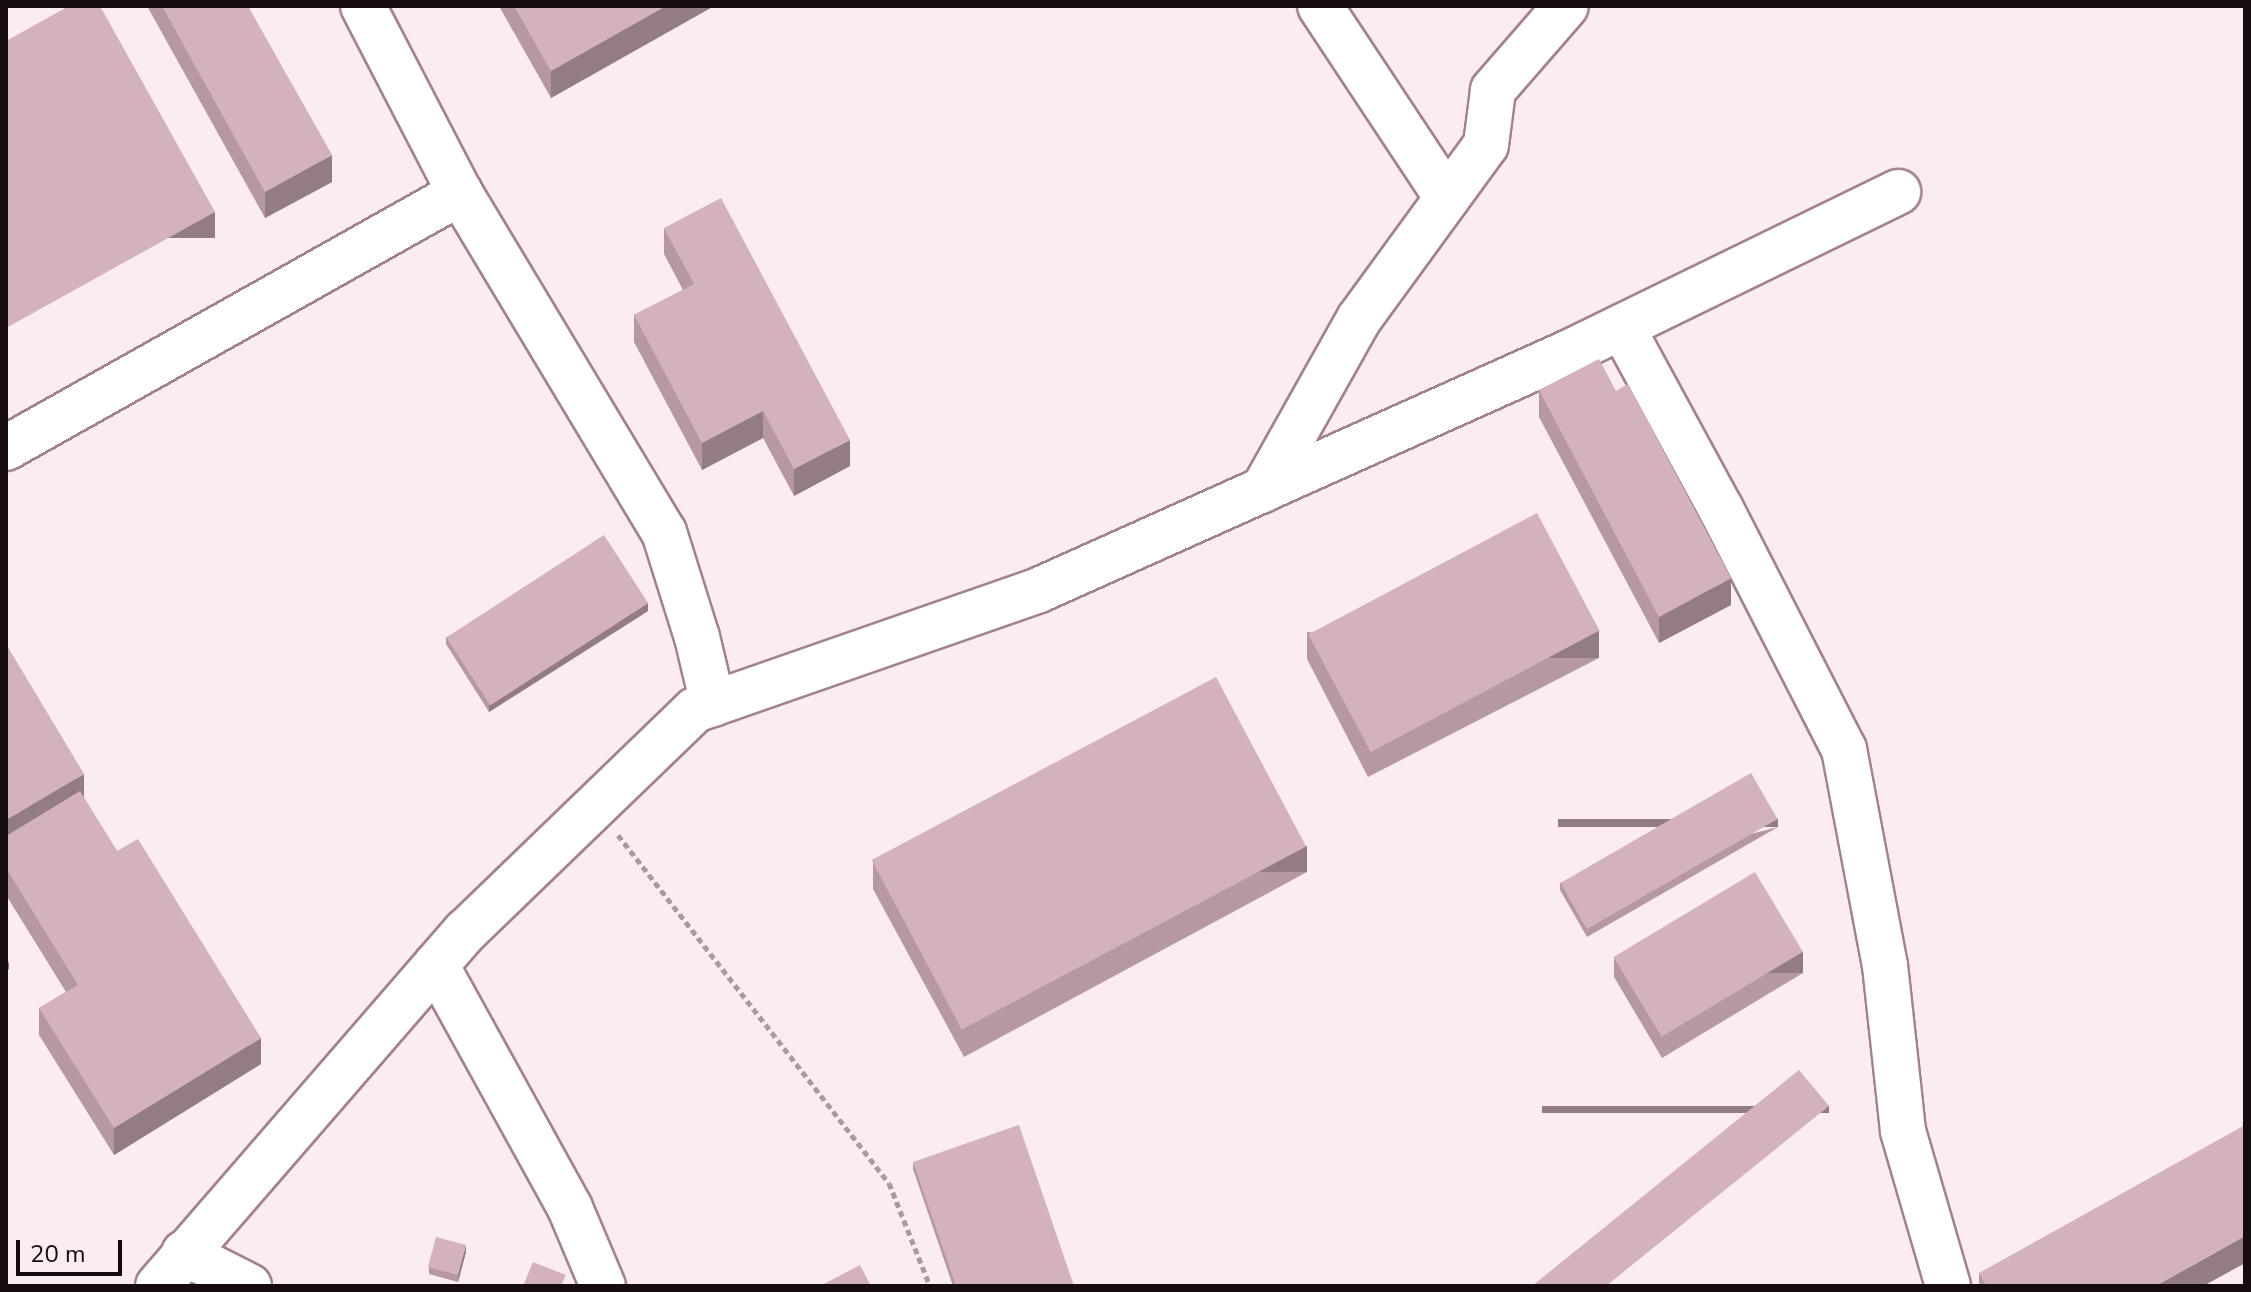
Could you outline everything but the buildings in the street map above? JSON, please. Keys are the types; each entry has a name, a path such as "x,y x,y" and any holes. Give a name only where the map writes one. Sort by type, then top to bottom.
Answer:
{"lane":[{"path":"363,6 460,193 664,532 697,637 713,704"},
{"path":"1320,6 1447,198"},
{"path":"1263,490 1359,319 1486,145 1493,90 1566,6"},
{"path":"249,1286 171,1269 436,965 695,710 1039,590 1622,327 1898,192"},
{"path":"6,448 460,193"},
{"path":"1622,327 1721,509 1844,749 1885,965 1903,1131 1948,1286"},
{"path":"436,965 570,1208 603,1286"}],"path":[{"path":"596,805 889,1183 930,1286"}]}
